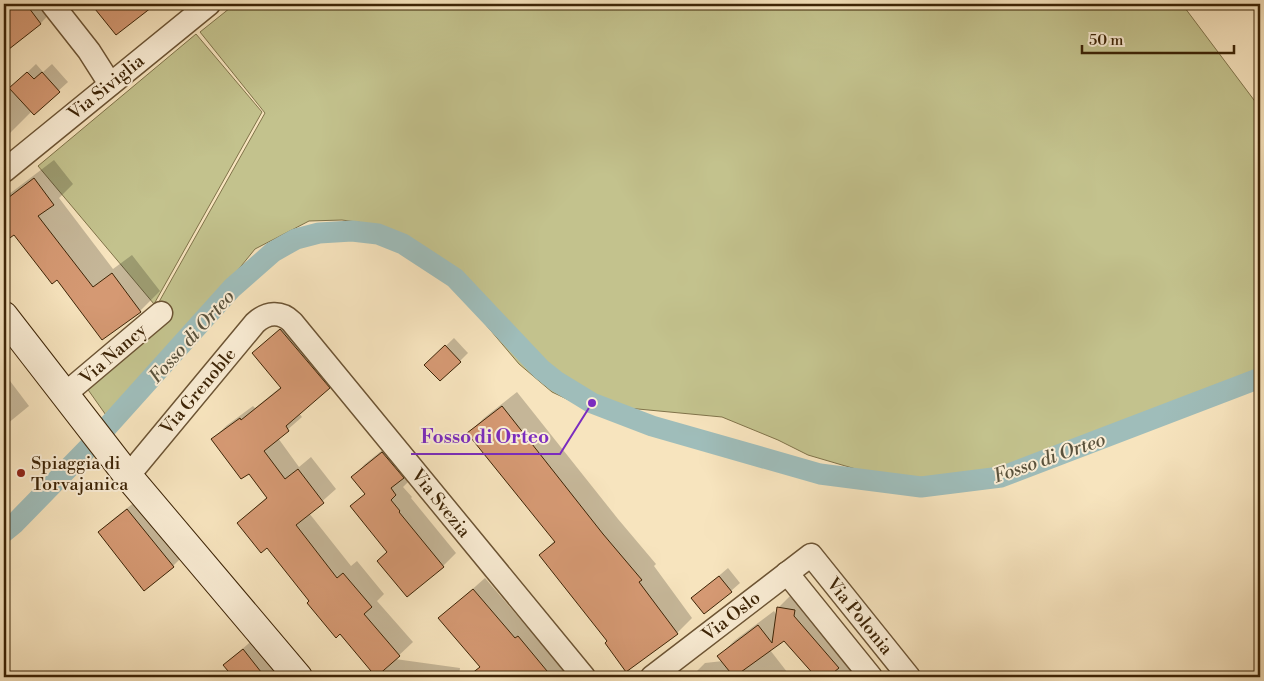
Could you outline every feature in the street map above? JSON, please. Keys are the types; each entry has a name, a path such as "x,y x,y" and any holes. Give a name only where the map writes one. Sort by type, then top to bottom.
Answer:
{"main road":[{"path":"4,316 124,471 298,677"}],"street":[{"path":"52,4 89,51 110,84"},
{"name":"Via Siviglia","path":"4,171 209,4"},
{"name":"Via Nancy","path":"71,402 161,313"},
{"name":"Via Grenoble","path":"124,471 255,323 263,316 273,314"},
{"name":"Via Svezia","path":"273,314 286,316 292,322 584,677"},
{"name":"Via Oslo","path":"652,677 811,555"},
{"name":"Via Polonia","path":"811,555 909,677"},
{"name":"Via Polonia","path":"787,573 871,677"}],"shaded area":[{"path":"235,4 1182,4 1260,108 1260,379 1238,394 1129,438 1053,452 995,472 938,480 883,477 808,455 778,440 722,417 590,406 571,401 552,392 519,364 443,274 414,249 371,224 342,220 309,221 255,249 203,313 108,418 84,384 155,309 265,113 200,32"},
{"path":"196,34 262,112 154,304 38,166"}],"building":[{"path":"4,4 26,4 41,24 4,53"},
{"path":"91,4 156,4 116,35"},
{"path":"27,72 34,79 42,72 60,92 34,115 9,88"},
{"path":"34,178 54,205 38,216 93,287 112,273 141,312 102,340 57,280 52,284 14,235 4,242 4,201"},
{"path":"280,329 330,388 286,426 289,431 264,451 285,479 298,469 324,503 296,525 337,578 343,573 372,607 364,614 400,656 376,677 340,634 336,638 307,603 309,601 267,548 261,553 237,523 267,498 249,474 241,479 211,439 240,418 241,420 281,388 252,353"},
{"path":"445,345 461,362 440,381 424,365"},
{"path":"502,406 603,534 642,580 639,582 678,634 626,672 605,643 607,641 539,555 555,542 467,433"},
{"path":"382,452 404,478 391,488 396,495 391,500 444,567 407,597 377,561 387,552 350,506 365,494 351,477"},
{"path":"127,509 174,567 144,591 98,532"},
{"path":"719,576 732,592 704,614 691,598"},
{"path":"473,589 515,638 518,636 552,677 467,677 480,667 438,618"},
{"path":"777,607 795,610 794,616 839,668 828,677 816,677 784,641 734,677 717,656 758,625 772,643"},
{"path":"243,649 265,677 233,677 223,665"}],"waterway":[{"name":"Fosso di Orteo","path":"4,532 90,446 232,288 273,252 296,239 319,233 352,231 378,234 403,244 455,278 541,369 556,381 592,403 652,426 820,474 921,487 1001,477 1260,378"}],"place":[{"name":"Fosso di Orteo","path":"592,403"},
{"name":"Spiaggia di Torvajanica","path":"21,473"}]}
